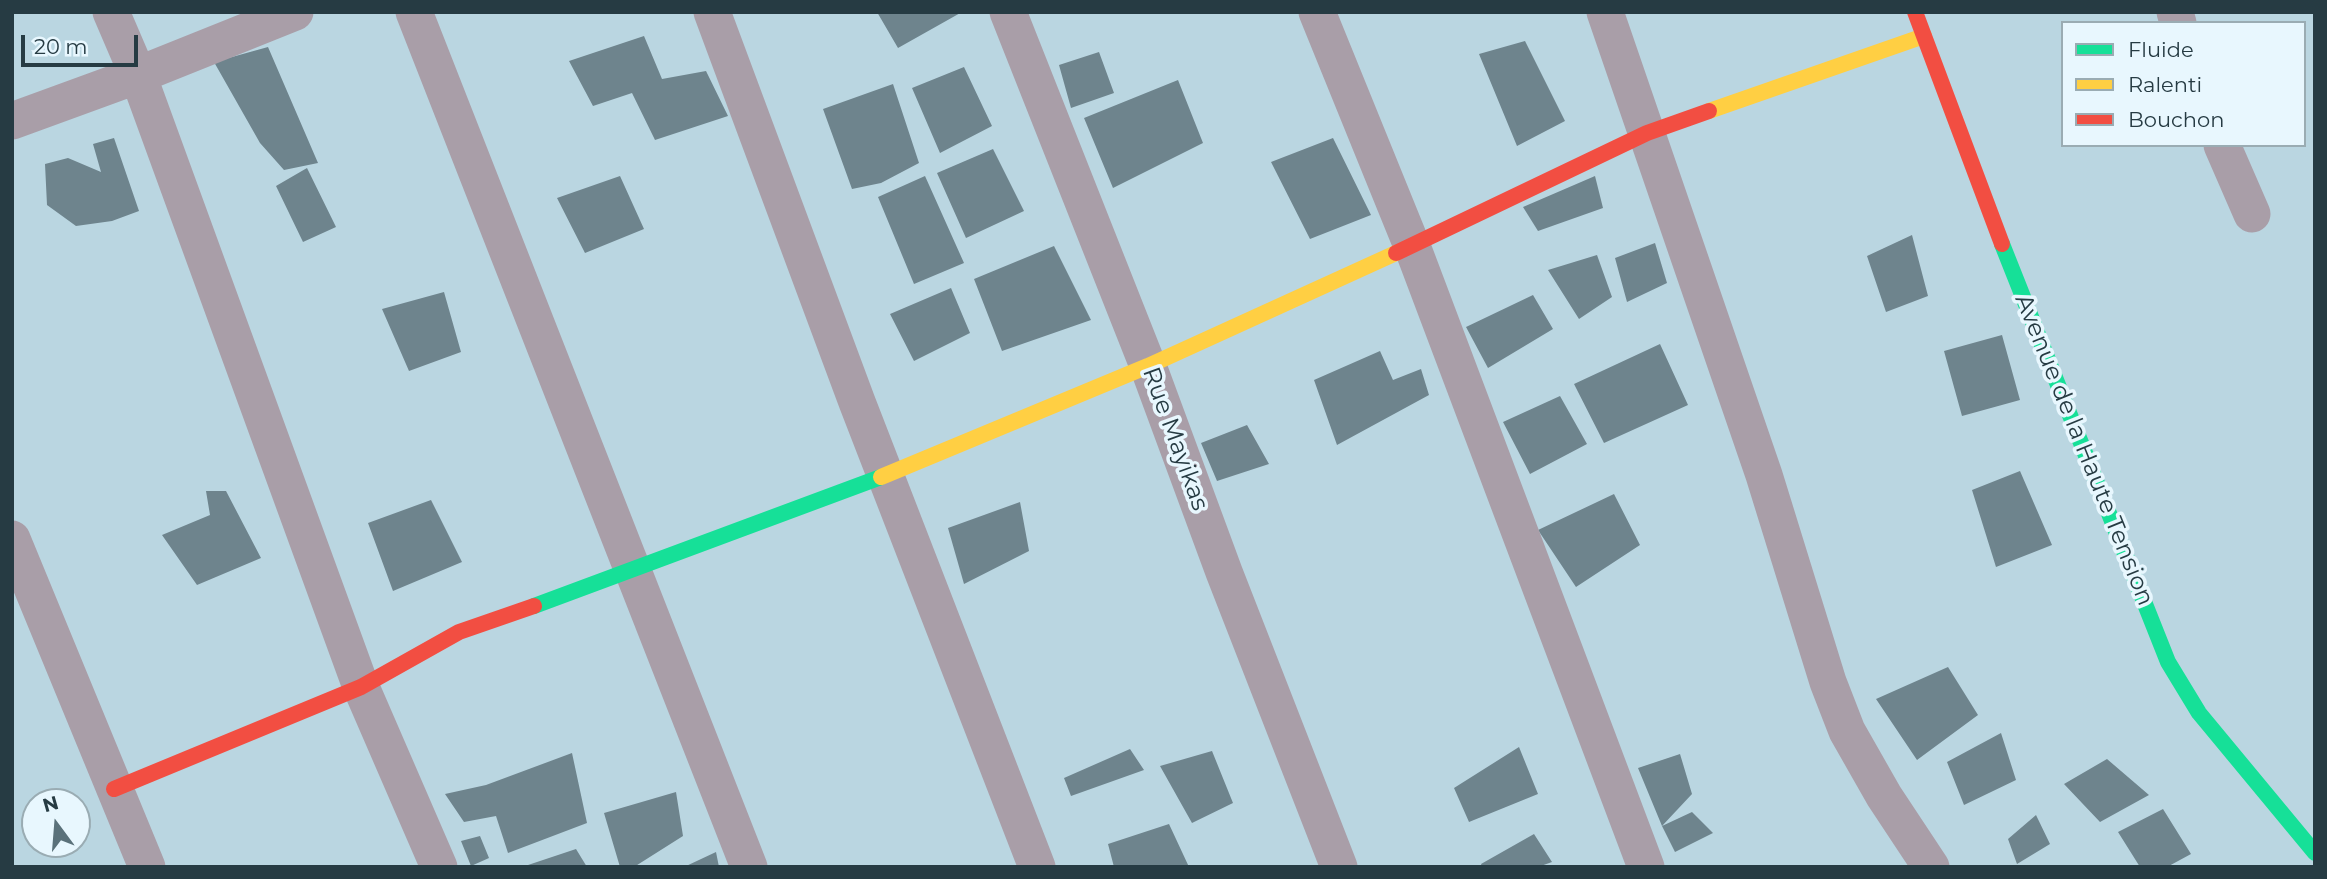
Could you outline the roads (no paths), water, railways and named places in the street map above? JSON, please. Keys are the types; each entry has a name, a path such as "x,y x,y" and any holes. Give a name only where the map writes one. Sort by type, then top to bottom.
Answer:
{"street":[{"path":"111,12 138,75 361,687 439,867"},
{"path":"12,121 138,75 295,12"},
{"path":"414,12 749,867"},
{"path":"712,12 852,389 1037,867"},
{"name":"Rue Mayikas","path":"1008,12 1148,366 1224,572 1339,867"},
{"path":"1317,12 1412,246 1646,867"},
{"path":"1605,12 1764,475 1828,682 1847,731 1859,753 1931,867"},
{"name":"Avenue de la Haute Tension","path":"1915,12 2011,268 2168,662 2199,713 2315,853"},
{"path":"114,789 361,687 459,632 632,571 886,475 1148,366 1412,246 1647,133 1924,36"},
{"path":"2223,147 2252,214"},
{"path":"12,539 147,867"}]}
